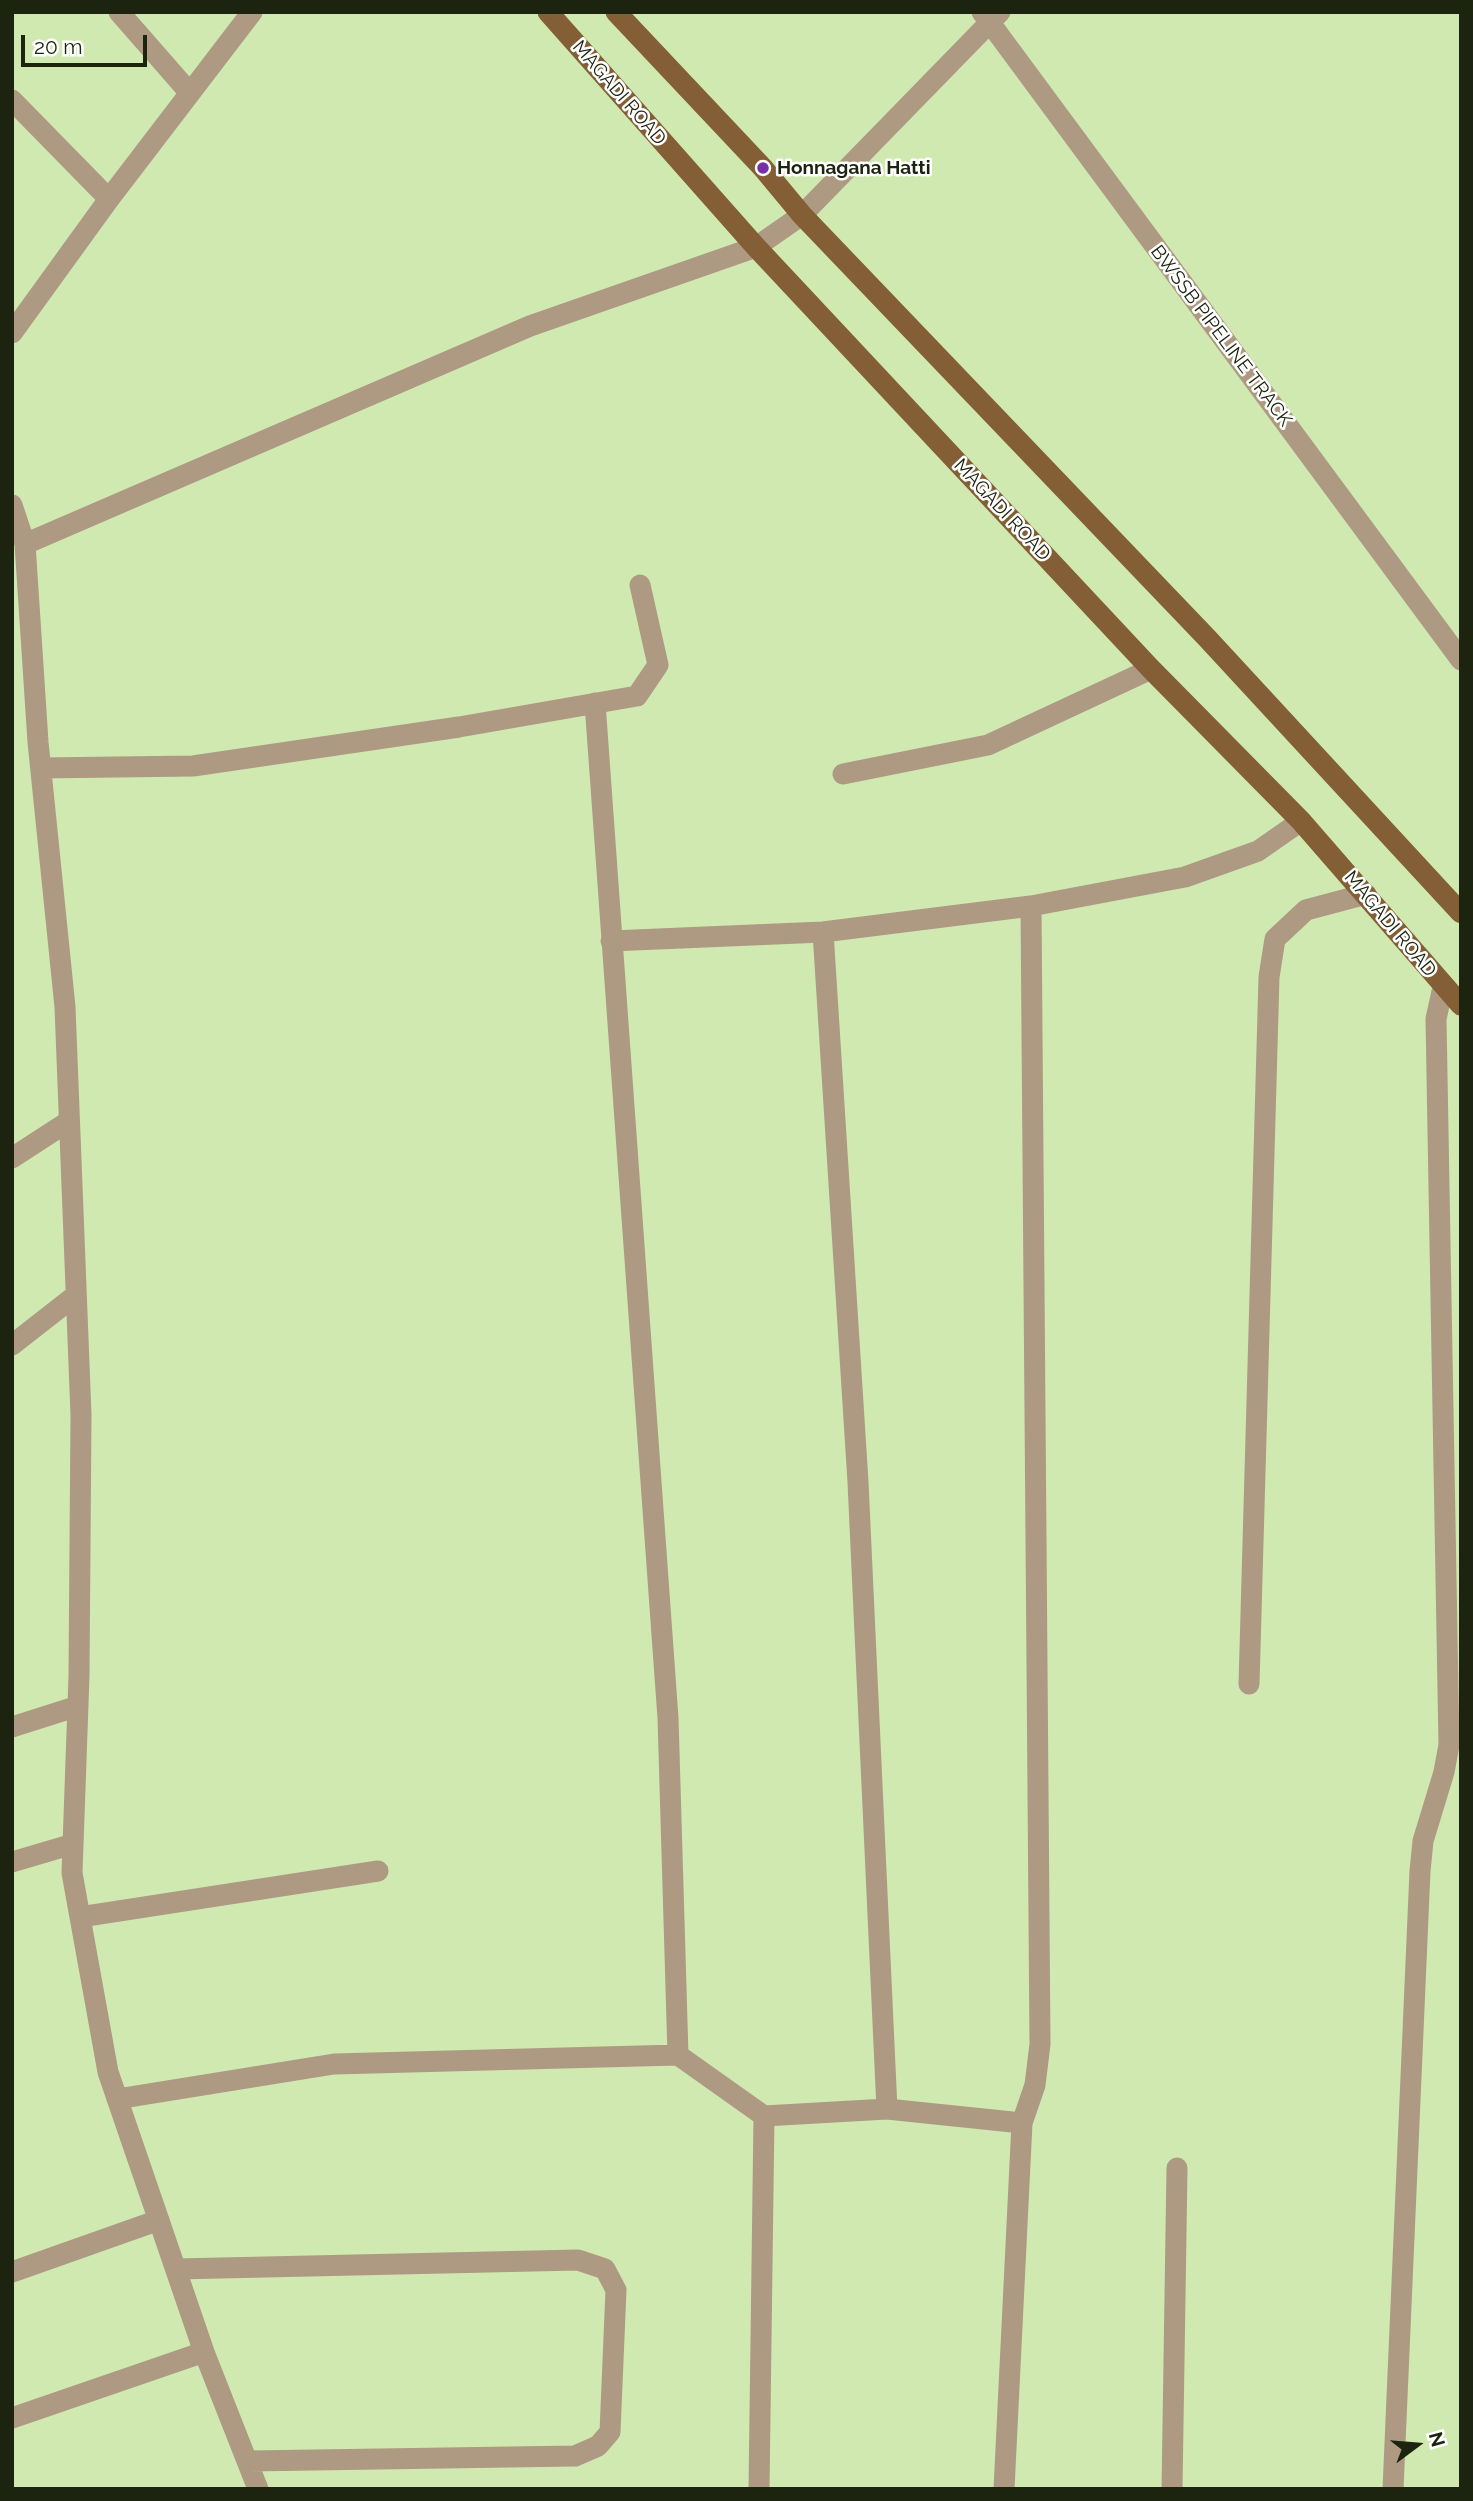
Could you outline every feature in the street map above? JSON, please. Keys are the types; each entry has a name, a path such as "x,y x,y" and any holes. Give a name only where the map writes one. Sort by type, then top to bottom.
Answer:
{"main road":[{"name":"MAGADI ROAD","path":"548,12 756,247 1151,669 1301,821 1366,894 1443,988 1461,1005"},
{"path":"616,12 763,168 802,215 1207,638 1461,913"}],"street":[{"path":"119,12 189,92"},
{"path":"12,333 108,199 252,12"},
{"path":"25,544 530,326 756,247 802,215 990,16"},
{"name":"BWSSB PIPELINE TRACK","path":"990,16 1461,660"},
{"path":"12,100 108,199"},
{"path":"12,505 25,544 41,768 65,1007 81,1415 78,1706 72,1873 107,2072 204,2352 250,2461 258,2489"},
{"path":"41,768 193,766 446,729 637,696 658,665 640,585"},
{"path":"844,774 988,745 1151,669"},
{"path":"595,703 668,1718 678,2056"},
{"path":"611,941 823,932 1031,906 1185,877 1258,851 1301,821"},
{"path":"1249,1684 1269,977 1275,939 1306,910 1366,894"},
{"path":"1004,2489 1021,2123 1035,2085 1040,2044 1031,906"},
{"path":"823,932 858,1482 887,2109"},
{"path":"1393,2489 1420,1871 1423,1841 1444,1772 1449,1745 1436,1019 1443,988"},
{"path":"12,1158 69,1121"},
{"path":"12,1345 76,1294"},
{"path":"12,1727 78,1706"},
{"path":"12,1862 73,1844"},
{"path":"80,1917 378,1871"},
{"path":"117,2099 334,2063 678,2056 764,2116 887,2109 1021,2123"},
{"path":"759,2489 764,2116"},
{"path":"1172,2489 1177,2168"},
{"path":"12,2272 159,2220"},
{"path":"176,2269 578,2260 605,2269 616,2290 610,2432 598,2446 575,2456 250,2461"},
{"path":"12,2418 204,2352"}],"place":[{"name":"Honnagana Hatti","path":"763,168"}]}
